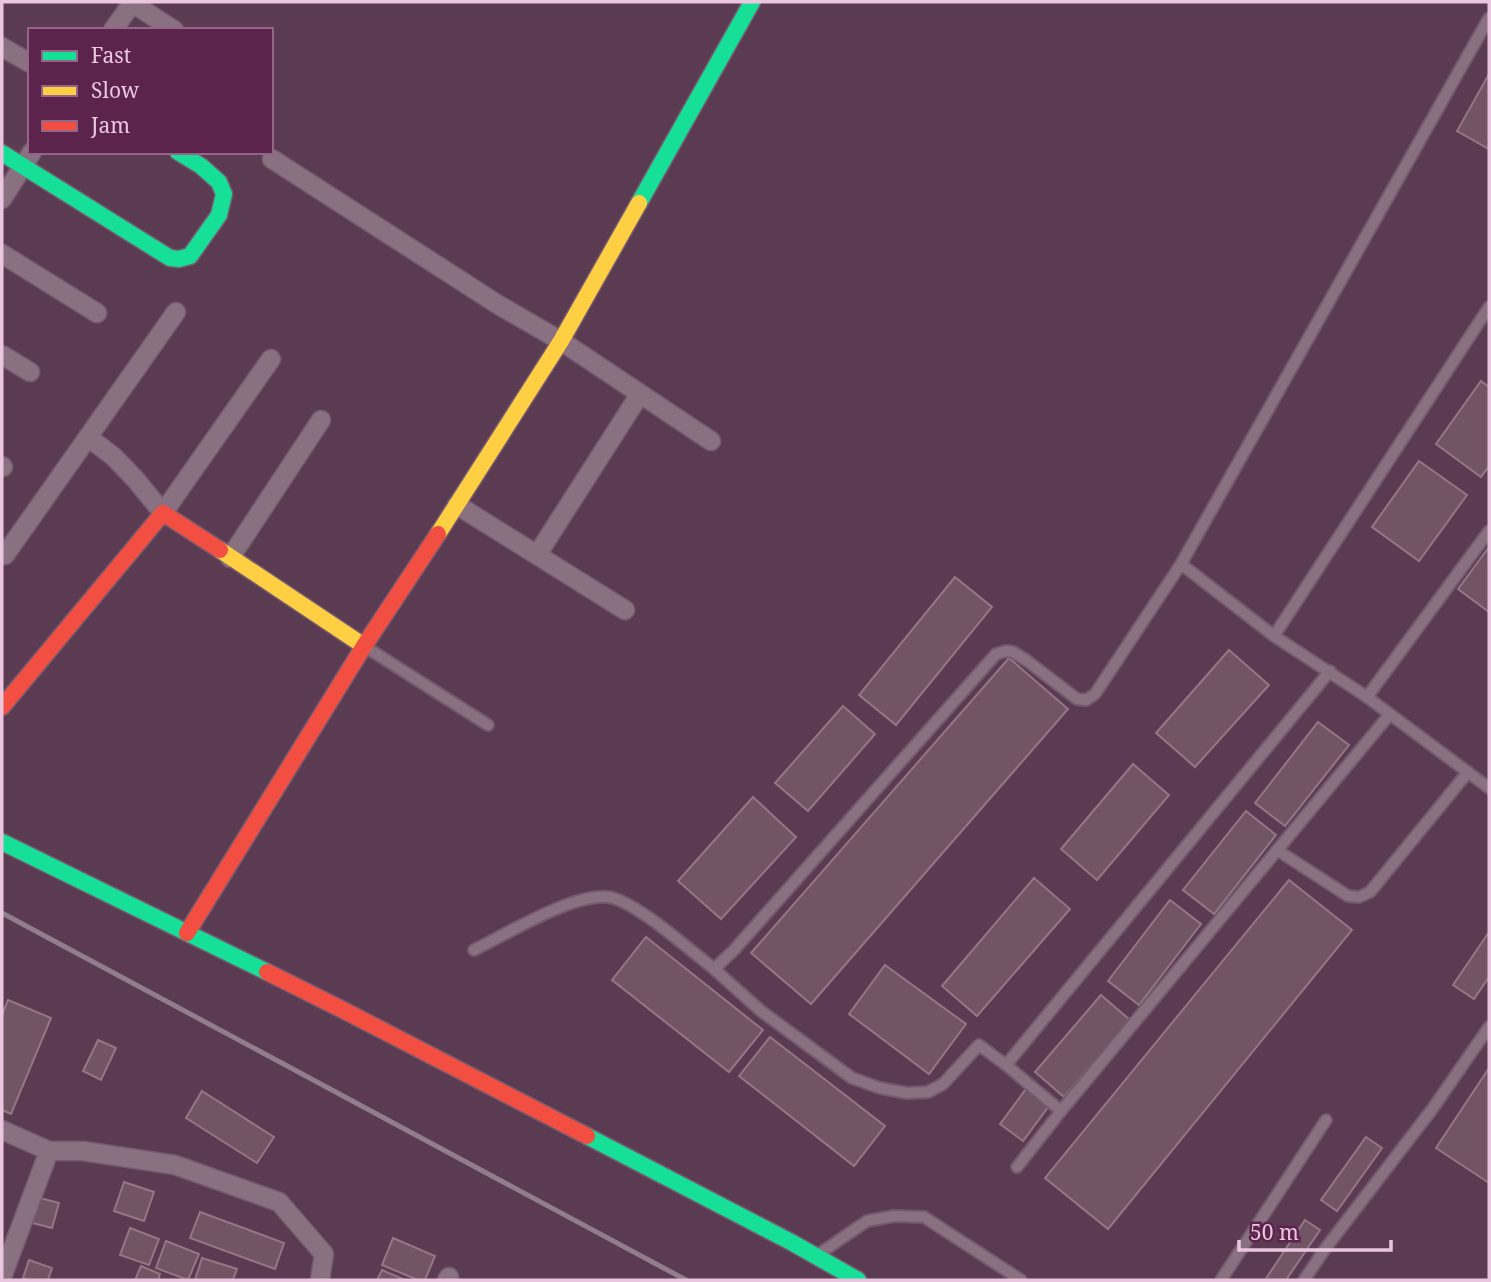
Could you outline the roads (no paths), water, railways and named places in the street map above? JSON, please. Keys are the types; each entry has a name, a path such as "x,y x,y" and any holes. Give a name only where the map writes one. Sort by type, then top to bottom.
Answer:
{"street":[{"path":"187,933 365,646 561,341 752,2"},
{"path":"114,28 132,3 171,28"},
{"path":"2,47 28,62"},
{"path":"2,153 27,159 170,258 179,259 190,256 219,215 223,194 219,182 201,166 181,154"},
{"path":"2,199 27,159"},
{"path":"272,159 497,304 561,341 711,441"},
{"path":"2,254 97,313"},
{"path":"5,555 176,312"},
{"path":"2,355 30,372"},
{"path":"2,707 163,513 271,359"},
{"path":"537,555 640,394"},
{"path":"230,558 321,420"},
{"path":"88,438 114,457 163,513 365,646"},
{"path":"457,505 625,610"},
{"path":"2,842 345,1011 858,1280"},
{"path":"2,1130 49,1151 83,1151 175,1165 279,1202 324,1254 320,1280"},
{"path":"2,1277 49,1151"}],"lane":[{"path":"715,969 996,654 1013,652 1077,699 1086,700 1095,694 1181,564 1489,18"},
{"path":"1275,636 1489,307"},
{"path":"1367,697 1489,531"},
{"path":"1181,564 1275,636 1331,671 1489,788"},
{"path":"365,646 488,725"},
{"path":"1006,1065 1331,671"},
{"path":"1017,1167 1390,714"},
{"path":"1277,850 1348,896 1359,897 1370,892 1468,772"},
{"path":"474,950 567,904 594,896 614,898 633,907 663,929 715,969 761,1011 852,1078 880,1088 907,1093 928,1092 943,1084 979,1045 1061,1111"},
{"path":"1304,1280 1433,1108 1489,1027"},
{"path":"1221,1280 1326,1120"},
{"path":"816,1256 867,1221 894,1216 924,1217 1021,1280"}],"railway":[{"path":"2,913 686,1280"}]}
